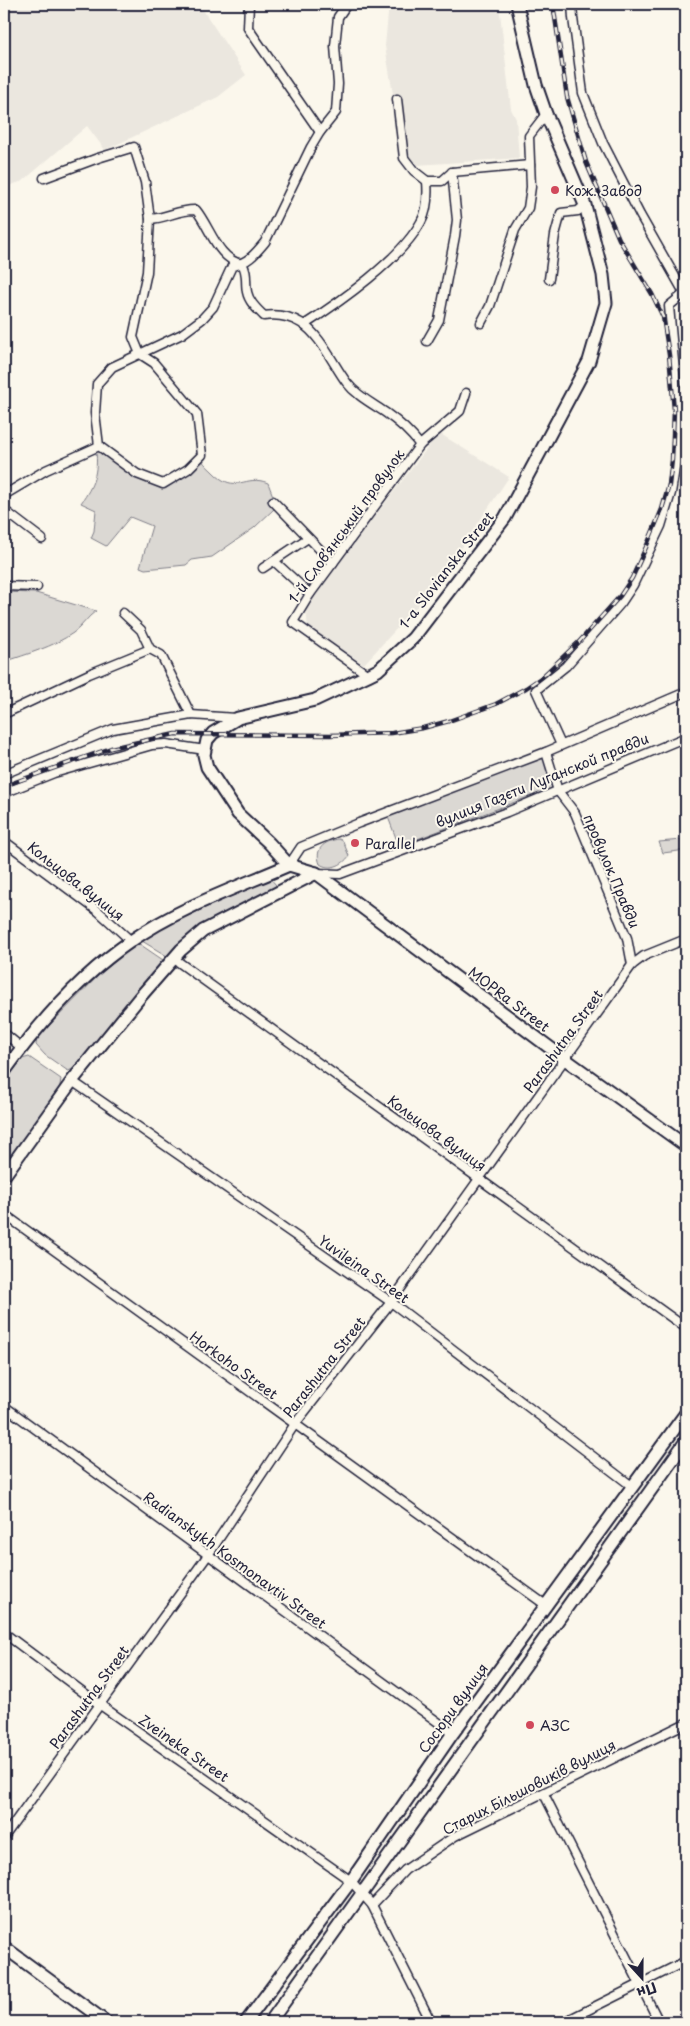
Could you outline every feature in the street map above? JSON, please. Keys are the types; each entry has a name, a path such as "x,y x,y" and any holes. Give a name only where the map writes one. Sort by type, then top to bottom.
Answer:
{"street":[{"path":"249,4 248,28 320,132"},
{"path":"44,178 134,147 145,182 150,219 147,272 133,337 140,354 154,364 197,414 202,455 188,469 163,484 137,474 99,446 95,413 97,384 112,367 140,354 182,334 202,319 213,307 232,266 242,264 254,256 265,242 320,132 336,112 338,84 335,46 338,17 347,4"},
{"name":"1-a Slovianska Street","path":"4,774 113,729 192,715 238,718 315,700 378,670 413,638 506,518 589,361 606,304 603,274 585,205 546,114 536,85 518,4"},
{"path":"561,745 536,690 566,666 621,603 633,585 661,526 671,493 678,450 679,417 669,306 686,293 640,216 603,143 583,93 572,18 572,4"},
{"path":"397,99 404,158 414,171 427,181 442,181 452,172 530,165"},
{"path":"481,323 490,306 516,230 528,208 531,187 529,136 546,114"},
{"path":"427,341 440,320 455,236 457,220 452,172"},
{"path":"304,326 330,309 372,276 407,242 422,221 428,198 427,181"},
{"path":"549,279 555,235 561,213 578,211 585,205"},
{"path":"150,219 163,218 187,209 196,210 224,253 233,262 242,264 245,269 247,294 255,307 264,316 278,314 304,326 332,358 348,384 369,403 386,413 409,432 420,444"},
{"name":"1-й Слов’янський провулок","path":"368,675 292,622 332,563 420,444 460,411 466,393"},
{"path":"4,495 46,470 99,446"},
{"path":"273,501 332,563"},
{"path":"4,510 42,539"},
{"path":"263,568 308,538"},
{"path":"274,561 310,594"},
{"path":"4,586 37,587"},
{"path":"123,613 141,630 150,649 161,655 192,715"},
{"path":"4,714 89,674 150,649"},
{"name":"вулиця Газєти Луганской правди","path":"4,1072 65,998 105,960 132,940 175,916 289,865 301,848 359,823 546,752 686,692"},
{"path":"238,718 212,734 208,740 204,755 207,767 238,814 289,865 316,873"},
{"name":"вулиця Газєти Луганской правди","path":"4,1176 72,1082 173,958 203,931 316,873 340,874 507,812 686,738"},
{"path":"4,794 54,773 152,745 166,744 205,750"},
{"path":"546,752 558,791"},
{"name":"провулок Правди","path":"558,791 575,813 627,938 632,965"},
{"name":"Кольцова вулиця","path":"4,841 98,911 132,940"},
{"name":"MOPRa Street","path":"316,873 565,1059 686,1146"},
{"name":"Parashutna Street","path":"4,1836 208,1555 295,1424 391,1302 632,965 644,956 686,939"},
{"name":"Кольцова вулиця","path":"173,958 686,1328"},
{"path":"4,1033 22,1048"},
{"name":"Yuvileina Street","path":"72,1082 391,1302 634,1487"},
{"name":"Horkoho Street","path":"4,1214 547,1606"},
{"name":"Radianskykh Kosmonavtiv Street","path":"4,1406 453,1733"},
{"name":"Сосюри вулиця","path":"246,2022 351,1881 453,1733 634,1487 686,1413"},
{"path":"270,2022 686,1440"},
{"name":"Zveineka Street","path":"4,1633 99,1704 351,1881"},
{"name":"Старих Більшовиків вулиця","path":"372,1905 406,1870 454,1836 544,1794 686,1723"},
{"path":"544,1794 659,2022"},
{"path":"351,1881 372,1905 431,2022"},
{"path":"4,1947 106,2022"},
{"path":"564,2022 686,1962"}],"shaded area":[{"path":"4,4 199,4 246,75 218,97 105,150 87,126 23,181 5,187"},
{"path":"389,4 499,4 511,109 516,119 519,158 417,165 407,156 398,94 393,94 385,46"},
{"path":"439,433 509,477 436,586 364,664 308,629 306,608"},
{"path":"100,450 136,477 165,489 191,472 202,460 221,479 228,482 253,480 268,483 273,496 267,501 274,509 254,528 212,557 192,560 186,565 145,569 140,567 152,526 130,517 106,546 91,538 94,531 96,510 81,503 92,484 96,472 96,451"},
{"path":"4,592 36,593 96,611 76,631 65,638 40,650 4,662"},
{"path":"543,756 552,788 399,846 388,817"},
{"path":"686,837 686,850 663,853 659,842 681,840"},
{"path":"339,839 343,841 349,856 336,866 328,867 320,864 318,859 319,850 325,844"},
{"path":"270,878 276,885 274,889 203,926 167,956 142,941 168,925"},
{"path":"138,943 163,960 76,1068 68,1071 45,1055 36,1045 37,1038 102,972"},
{"path":"29,1057 61,1079 59,1091 4,1166 4,1083 22,1059"}],"railway":[{"path":"4,786 111,748 175,734 330,735 392,733 449,721 496,704 542,677 579,642 620,596 632,578 647,545 662,509 669,485 674,410 669,355 663,317 652,294 619,239 586,162 567,97 553,4"}],"place":[{"name":"Кож. Завод","path":"555,190"},
{"name":"Parallel","path":"355,843"},
{"name":"АЗС","path":"530,1725"}]}
